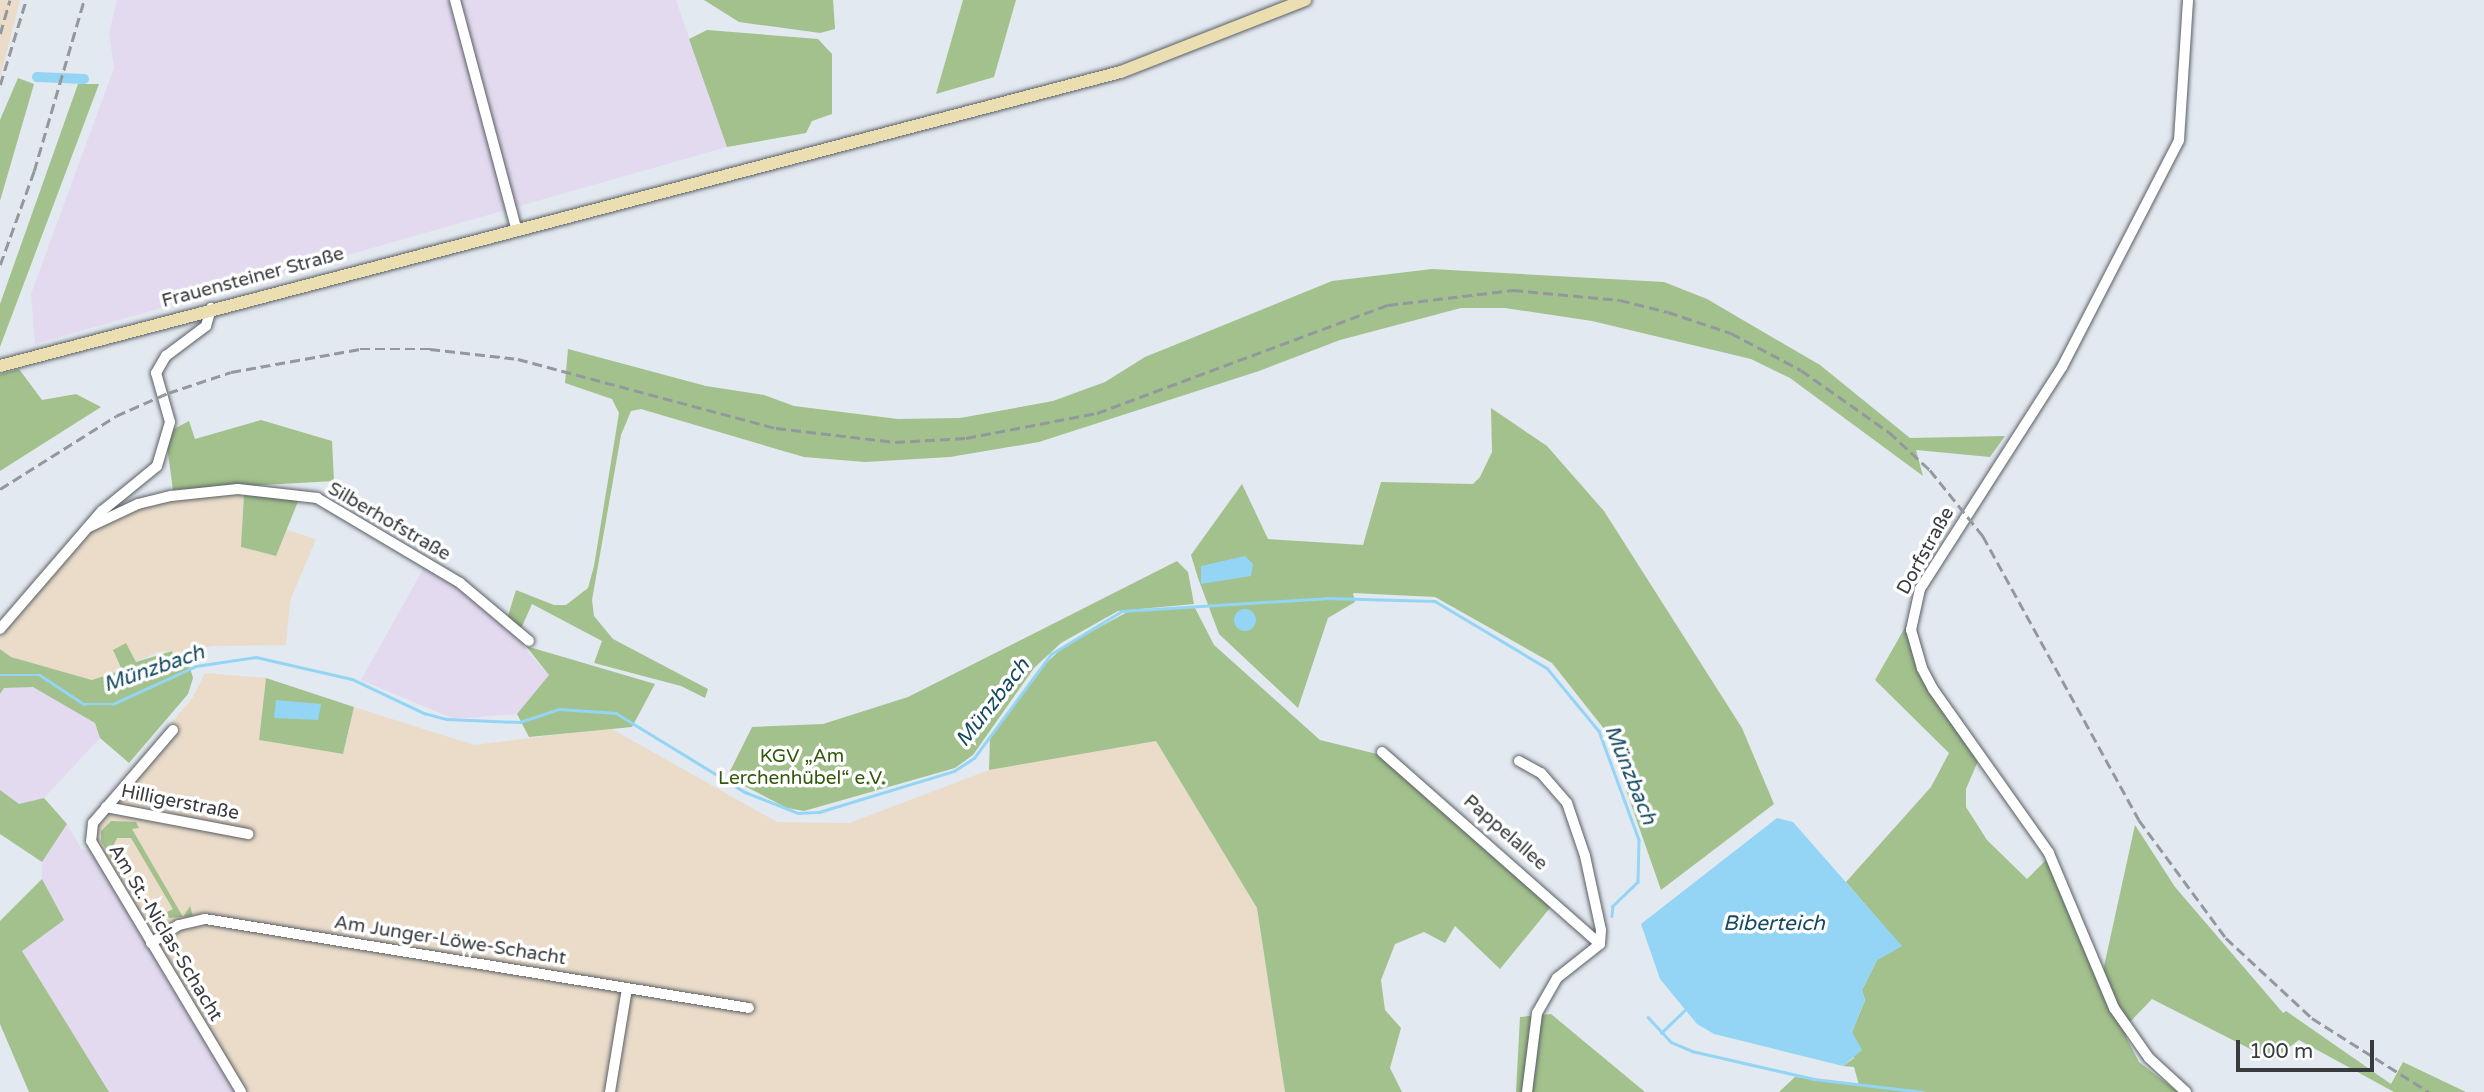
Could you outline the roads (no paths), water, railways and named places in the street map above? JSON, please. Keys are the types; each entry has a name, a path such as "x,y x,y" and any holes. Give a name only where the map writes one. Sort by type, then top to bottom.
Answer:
{"main road":[{"name":"Frauensteiner Straße","path":"0,366 516,228 1121,72 1305,0"}],"street":[{"path":"455,0 516,228"},
{"name":"Dorfstraße","path":"2186,1092 2149,1058 2113,1008 2049,853 1933,689 1922,668 1911,630 1914,606 1926,577 2062,366 2179,140 2188,0"},
{"name":"Silberhofstraße","path":"0,629 102,510 157,466 170,422 156,373 166,356 206,326 211,308"},
{"name":"Silberhofstraße","path":"89,527 138,504 171,496 238,489 317,498 460,583 529,641"},
{"name":"Am St.-Niclas-Schacht","path":"173,730 93,823 91,841 241,1092"},
{"name":"Pappelallee","path":"1382,752 1600,944"},
{"path":"1520,761 1541,773 1567,803 1594,891 1600,944 1558,978 1537,1013 1527,1092"},
{"name":"Hilligerstraße","path":"106,807 248,834"},
{"name":"Am Junger-Löwe-Schacht","path":"151,943 179,926 205,919 749,1008"},
{"path":"610,1092 626,988"}],"water":[{"path":"1245,556 1253,564 1251,576 1201,584 1201,566"},
{"path":"1245,609 1253,612 1256,620 1253,628 1245,631 1237,628 1234,620 1237,612"},
{"path":"276,700 321,704 318,720 274,718"},
{"name":"Biberteich","path":"1777,818 1793,822 1902,946 1877,960 1862,990 1865,1000 1852,1032 1862,1050 1843,1066 1714,1034 1697,1024 1660,979 1641,924"}],"waterway":[{"path":"37,77 84,79"},
{"name":"Münzbach","path":"0,675 40,675 84,704 113,704 196,666 256,657 352,679 424,713 447,719 520,722 559,709 616,713 745,792 798,813 819,812 954,771 974,758 1051,654 1122,611 1326,598 1435,601 1547,668 1599,731 1639,840 1638,882 1613,906 1612,916"},
{"path":"1661,1033 1684,1011"},
{"name":"Münzbach","path":"1648,1017 1671,1042 1692,1051 1814,1079 1923,1092"}],"railway":[{"path":"0,34 10,0"},
{"path":"0,85 26,0"},
{"path":"0,265 34,171 84,0"},
{"path":"0,489 116,416 168,393 231,372 360,349 430,349 518,359 776,428 895,442 966,438 1097,413 1388,305 1513,290 1620,300 1668,312 1731,333 1801,370 1889,432 1930,470 1983,536 2139,820 2226,938 2312,1018 2429,1092"}],"park label":[{"name":"KGV „Am Lerchenhübel“ e.V.","path":"802,768"}]}
